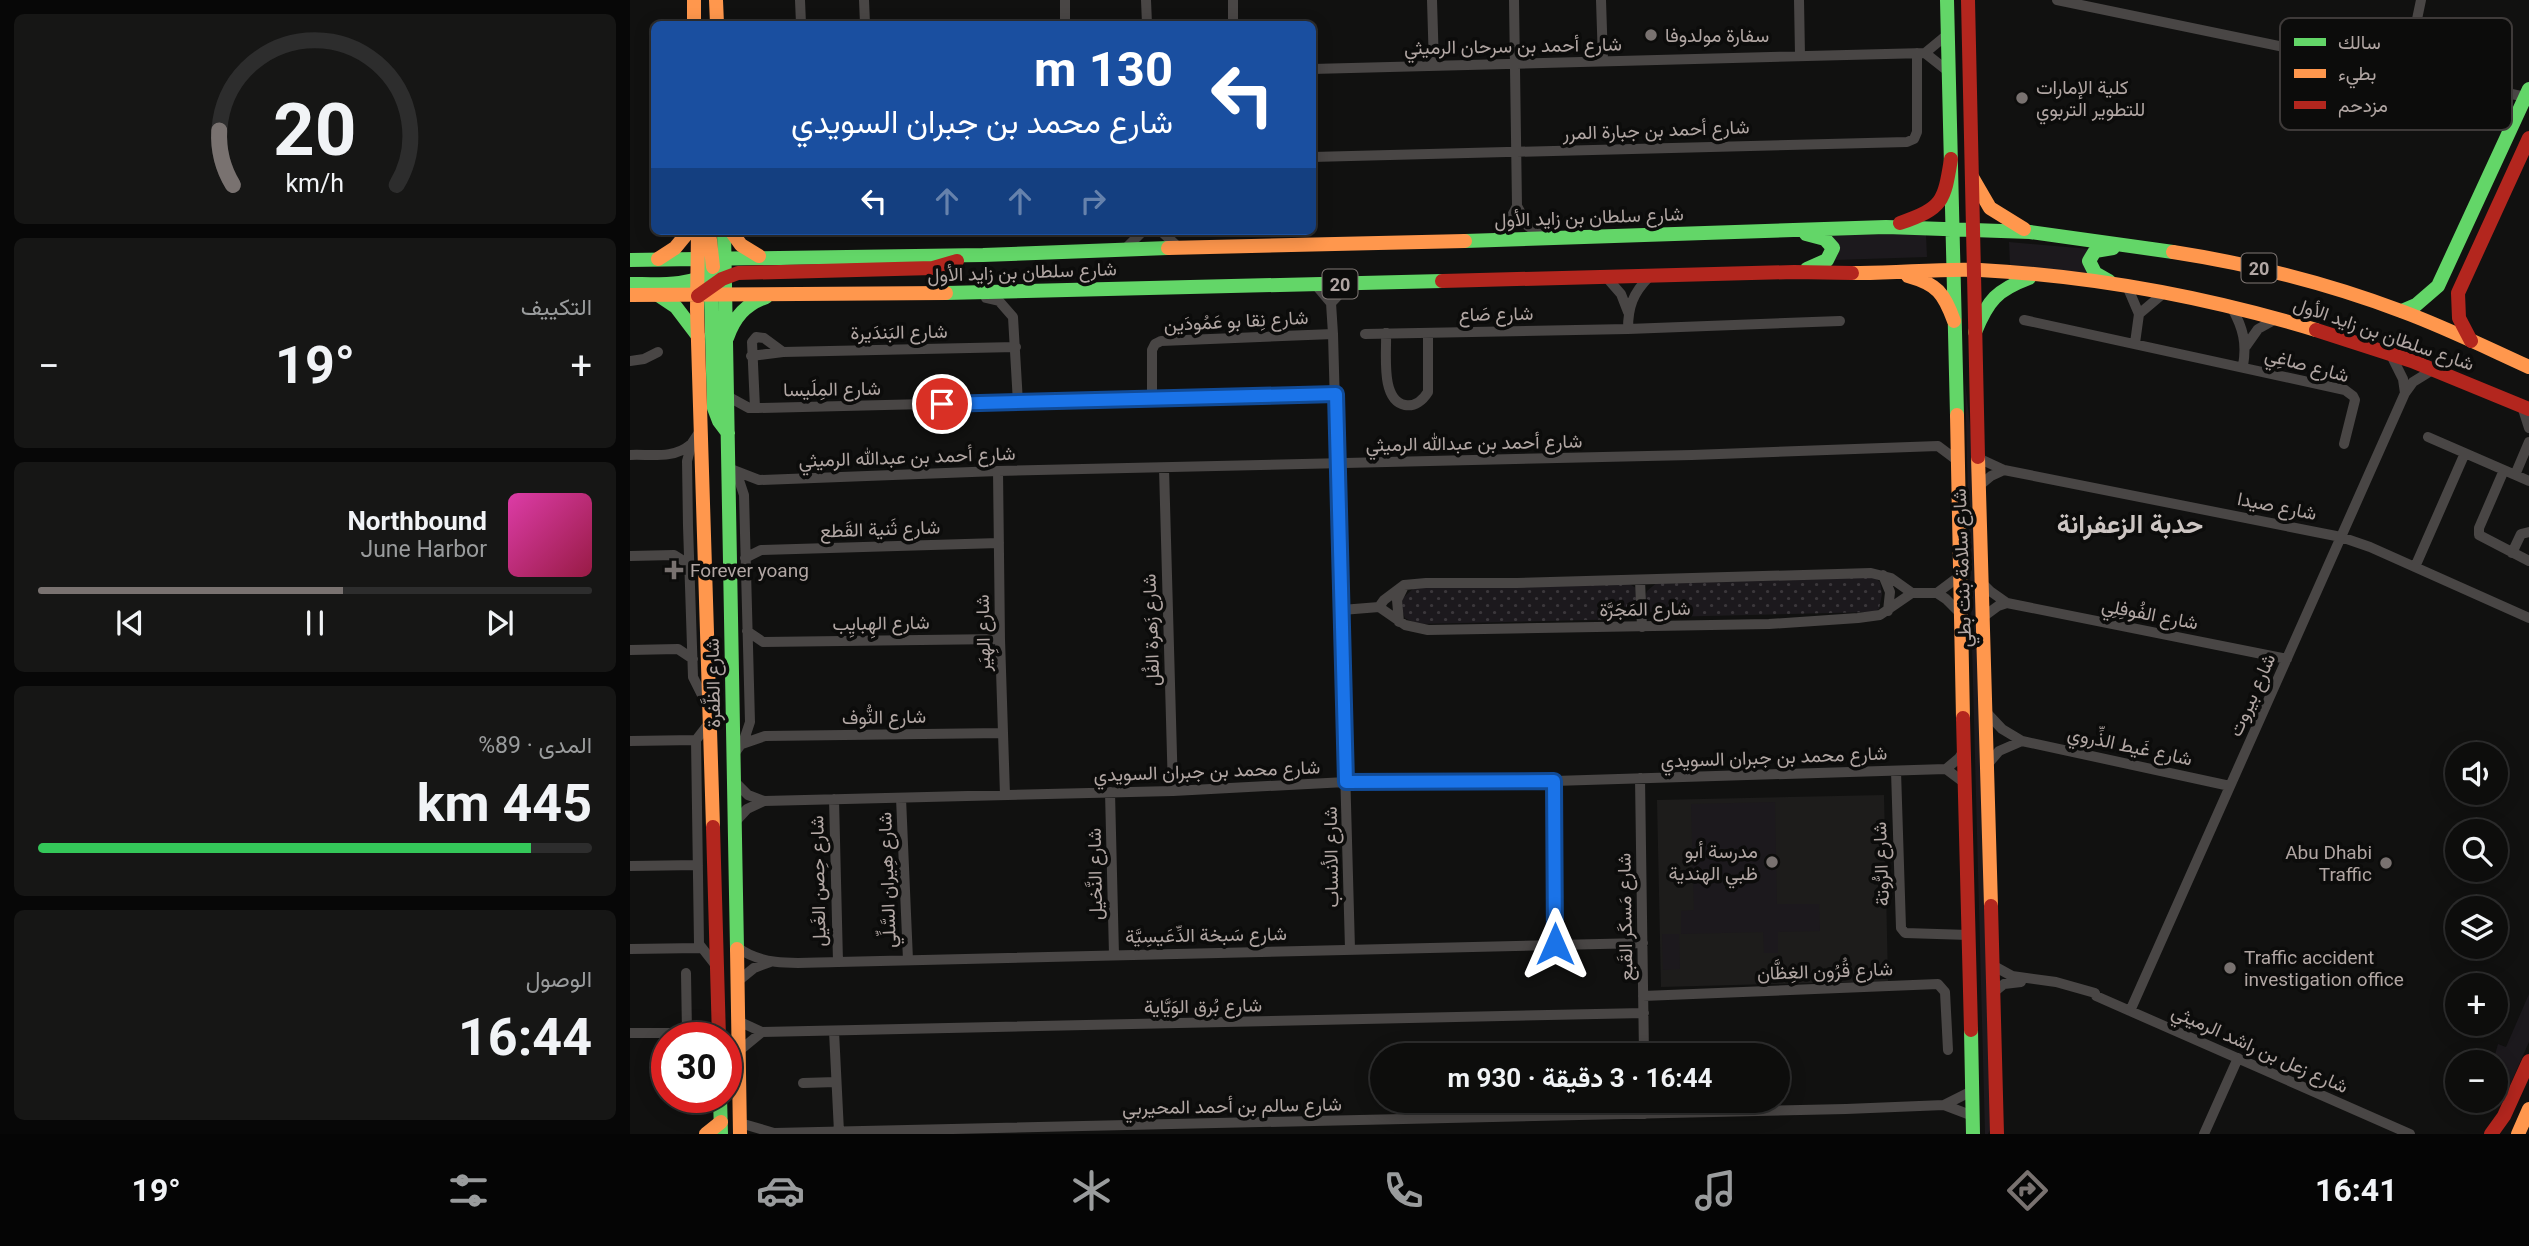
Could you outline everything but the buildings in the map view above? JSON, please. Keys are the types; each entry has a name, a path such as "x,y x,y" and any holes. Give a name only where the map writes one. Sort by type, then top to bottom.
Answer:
{"main road":[{"path":"694,0 694,21"},
{"path":"716,0 717,21"},
{"name":"شارع سلامة بنت بطي","path":"1947,0 1973,1129"},
{"name":"شارع سلامة بنت بطي","path":"1968,0 1995,1131"},
{"path":"2512,126 2527,93"},
{"path":"2402,311 2416,305 2438,286 2510,130"},
{"path":"2471,341 2462,329 2456,307 2458,293 2529,138"},
{"path":"1886,227 1927,214 1936,208 1944,196 1951,159"},
{"path":"1972,177 1990,208 2030,232"},
{"name":"شارع سلطان بن زايد الأول","path":"630,295 658,295 712,278 761,257 983,255 1125,248 1493,240 1773,229 1952,228 2030,232 2231,261 2293,276 2402,311 2529,367"},
{"path":"1773,229 1823,237 1833,248 1831,256 1824,262 1794,272"},
{"path":"657,260 675,248 686,235"},
{"name":"شارع الظَّفرة","path":"699,235 727,338 738,749 734,781 738,1021"},
{"path":"709,235 715,408 719,421 728,427"},
{"name":"شارع الظَّفرة","path":"716,1022 717,967 698,336 723,235"},
{"path":"734,235 750,253 761,257"},
{"path":"2121,285 2093,272 2089,257 2102,249 2140,247"},
{"path":"2454,252 2460,259 2474,259"},
{"path":"630,284 685,282 738,273 933,268 983,255"},
{"name":"شارع سلطان بن زايد الأول","path":"630,260 657,260 773,295 926,294 1794,272 1895,273 1955,270 2037,275 2165,292 2277,318 2434,369 2525,407"},
{"path":"847,271 842,280 846,284 879,295"},
{"path":"1895,273 1932,283 1942,290 1954,321"},
{"path":"1975,332 1993,295 2005,287 2037,275"},
{"path":"658,295 682,313 698,336"},
{"path":"727,338 740,312 761,298 773,295"},
{"path":"2491,1134 2504,1116 2529,1061"},
{"path":"2518,1134 2529,1109"},
{"path":"706,1134 721,1128"}],"street":[{"path":"800,0 801,21"},
{"path":"864,0 865,21"},
{"path":"1065,0 1065,21"},
{"path":"1146,0 1147,21"},
{"path":"1233,0 1233,21"},
{"path":"1432,0 1434,66"},
{"path":"1514,0 1517,206 1528,226 1549,238"},
{"path":"1601,0 1603,61"},
{"path":"1799,0 1800,55"},
{"path":"2057,0 2280,46"},
{"path":"2417,18 2421,0"},
{"path":"1948,34 1921,53 1949,72"},
{"name":"شارع أحمد بن سرحان الرميثي","path":"1316,69 1921,53"},
{"name":"شارع أحمد بن جبارة المرر","path":"1316,157 1908,142 1914,139 1917,132 1921,53"},
{"path":"1493,240 1505,229 1517,206"},
{"path":"1125,248 1139,235"},
{"path":"1165,235 1178,247"},
{"path":"1628,329 1628,313 1634,294 1649,277"},
{"path":"1607,278 1621,294 1628,313"},
{"path":"1315,284 1331,303 1349,284"},
{"path":"2121,285 2139,314"},
{"path":"2135,343 2139,314 2165,292"},
{"path":"926,294 999,301 1013,317 1018,403"},
{"name":"شارع الأنساب","path":"1331,303 1336,394 1350,949"},
{"name":"شارع صاغِي","path":"2232,307 2240,323 2246,346 2243,366"},
{"name":"شارع صاغِي","path":"2246,346 2258,329 2277,318"},
{"name":"شارع صاغِي","path":"2024,320 2338,387 2350,393 2355,405 2344,444"},
{"name":"شارع صَاع","path":"1365,334 1628,329 1840,321"},
{"path":"1386,334 1388,391 1397,402 1411,405 1418,403 1428,392 1429,333"},
{"name":"شارع نِقا بو عَمُودَين","path":"1152,398 1152,350 1155,344 1161,341 1333,334"},
{"name":"شارع البَندَيرة","path":"783,352 764,338 756,337 752,342 751,356 783,352 1016,347"},
{"path":"630,361 644,359 658,352"},
{"path":"2391,355 2403,379 2405,393"},
{"path":"751,356 752,408"},
{"name":"شارع بيروت","path":"2130,1011 2405,393 2413,382 2434,369"},
{"name":"شارع المِلَيسا","path":"727,396 752,408 1336,394"},
{"path":"2525,407 2529,428"},
{"name":"شارع المِلَيسا","path":"728,427 752,408"},
{"path":"1957,427 1938,446 1958,461"},
{"name":"شارع الظَّفرة","path":"701,948 696,740 710,715 695,683 687,472 692,443 702,428"},
{"path":"2428,437 2529,481"},
{"path":"2529,442 2478,532 2482,538 2529,561"},
{"path":"630,455 673,454 684,451 692,443"},
{"name":"شارع أحمد بن عبدالله الرميثي","path":"732,470 759,480 998,471 1938,446"},
{"path":"2415,567 2465,453"},
{"path":"673,454 682,462 687,472"},
{"name":"شارع صيدا","path":"1978,458 2004,470 2341,537 2529,618"},
{"name":"شارع زَهرة الفُل","path":"1164,468 1173,791"},
{"path":"732,470 744,495 750,722 738,749"},
{"path":"1979,486 2004,470"},
{"name":"شارع الهِيَر","path":"998,471 1005,795"},
{"path":"744,495 759,480"},
{"path":"2512,553 2521,534 2529,533"},
{"path":"745,536 753,546 761,550"},
{"path":"674,555 689,543"},
{"name":"شارع ثَنية القَطع","path":"746,558 761,550 999,543"},
{"path":"630,556 674,555 690,565"},
{"path":"1883,575 1912,593 1937,593 1962,614"},
{"path":"1883,575 1890,592 1888,611"},
{"name":"شارع المَجَرَّة","path":"1404,585 1883,575"},
{"path":"1937,593 1961,575"},
{"path":"1640,580 1642,627"},
{"name":"شارع الفُوفِلِي","path":"1982,583 2007,603 2287,659"},
{"path":"1342,611 1379,607 1404,585"},
{"path":"1399,622 1396,606 1404,585"},
{"name":"شارع المَجَرَّة","path":"1379,607 1411,628 1428,630 1769,624 1880,615 1912,593"},
{"path":"1983,617 2007,603"},
{"path":"747,631 763,642 748,657"},
{"path":"678,649 692,637"},
{"name":"شارع الهِبايِب","path":"763,642 1000,639"},
{"path":"630,650 678,649 693,660"},
{"name":"شارع غَيط الذِّروي","path":"1985,712 2003,730 2022,741 2230,786"},
{"path":"750,722 765,736"},
{"name":"شارع النُّوف","path":"738,749 765,736 1003,733"},
{"path":"630,741 696,740"},
{"path":"1987,765 2001,750 2022,741"},
{"path":"1965,748 1959,758 1946,769 1966,784"},
{"name":"شارع محمد بن جبران السويدي","path":"764,801 1173,791 1346,782 1554,781 1946,769"},
{"name":"شارع الرُّوتة","path":"1896,771 1901,928 1905,933 1969,935"},
{"name":"شارع مَسكَر القَبع","path":"1640,779 1644,1043"},
{"path":"734,781 748,795 764,801"},
{"path":"1554,781 1555,944"},
{"name":"شارع النَّخيل","path":"1110,792 1114,955"},
{"name":"شارع هِيران السَّلِّي","path":"901,798 908,960"},
{"name":"شارع حِصن الغَيل","path":"834,799 838,962"},
{"path":"735,822 747,809 764,801"},
{"path":"630,866 698,865"},
{"name":"شارع سَبخة الدِّعَيسِيَّة","path":"737,947 754,958 770,962 838,962 1643,943"},
{"path":"630,949 701,948 717,967"},
{"path":"738,981 754,968 770,962"},
{"name":"شارع زعل بن راشد الرميثي","path":"1992,965 2007,974 2095,993 2096,996 2238,1058 2387,1129 2410,1134"},
{"path":"686,973 687,1022"},
{"name":"شارع زعل بن راشد الرميثي","path":"1993,993 2004,984 2018,982 2093,998 2096,996"},
{"name":"شارع قُرُون الغِظَّان","path":"1643,996 1938,984 1945,992 1948,1050"},
{"name":"شارع بُرق الوَيَّاية","path":"738,1021 762,1032 1644,1013"},
{"path":"834,1031 838,1132"},
{"path":"742,1049 762,1032"},
{"path":"630,1033 651,1033"},
{"path":"2204,1134 2238,1058"},
{"path":"803,1083 836,1082"},
{"name":"شارع سالم بن أحمد المحيربي","path":"740,1129 773,1134 1944,1105 1972,1091"},
{"name":"شارع سالم بن أحمد المحيربي","path":"1944,1105 1973,1129"}],"shaded area":[{"path":"1926,234 1927,257 1835,260 1832,235"},
{"path":"2009,242 2090,249 2089,273 2010,265"},
{"path":"1965,382 1972,442 1991,1128 1988,1134 1985,1134"},
{"path":"1871,575 1880,582 1882,594 1879,609 1872,612 1662,617 1649,611 1644,600 1647,591 1659,581"},
{"path":"1626,582 1636,588 1638,601 1635,615 1628,619 1417,624 1405,618 1400,606 1403,598 1414,588"},
{"name":"مدرسة أبو ظبي الهندية","path":"1884,795 1888,981 1661,987 1657,800"},
{"path":"1775,802 1777,904 1819,904 1820,931 1778,932 1778,953 1764,953 1763,932 1681,934 1681,911 1694,910 1691,804"},
{"path":"1662,934 1679,934 1680,969 1663,970"},
{"path":"2529,994 2529,1042 2508,1089 2508,1050 2496,1050 2498,1044 2506,1047"}],"traffic: fast":[{"path":"1947,0 1957,415"},
{"path":"2512,126 2529,89"},
{"path":"2402,311 2416,305 2438,286 2510,130"},
{"path":"1465,241 1886,227 2030,232 2173,252"},
{"path":"1806,234 1825,239 1833,248 1827,260 1807,269"},
{"path":"724,235 737,949"},
{"path":"630,260 983,255 1168,248"},
{"path":"2109,281 2095,273 2089,261 2095,251 2113,248"},
{"path":"699,259 711,295 714,408 728,433"},
{"path":"630,284 684,282 715,271"},
{"path":"1975,332 1989,304 2001,292 2029,278"},
{"path":"946,293 1442,281"},
{"path":"658,295 676,307 698,336"},
{"path":"727,338 741,313 766,297"},
{"path":"1971,1030 1973,1134"},
{"path":"720,1113 721,1134"}],"traffic: slow":[{"path":"694,0 694,21"},
{"path":"716,0 717,21"},
{"path":"1972,177 1990,208 2024,229"},
{"path":"658,259 675,248 686,235"},
{"path":"698,235 697,309 713,827"},
{"path":"709,235 713,267"},
{"path":"734,235 741,245 759,256"},
{"path":"1168,248 1465,241"},
{"path":"2173,252 2231,262 2345,292 2434,324 2529,367"},
{"path":"1852,273 1964,270 2065,277 2192,298 2316,330"},
{"path":"1908,276 1933,286 1947,303 1954,321"},
{"path":"630,295 946,293"},
{"path":"1957,415 1963,718"},
{"path":"1978,457 1991,906"},
{"path":"737,949 740,1134"},
{"path":"2518,1134 2529,1109"},
{"path":"706,1134 721,1122"}],"traffic: jam":[{"path":"1968,0 1978,457"},
{"path":"2471,341 2459,318 2458,293 2529,138"},
{"path":"1900,223 1925,213 1939,202 1946,185 1951,159"},
{"path":"698,296 722,279 738,273 933,268 957,261"},
{"path":"1442,281 1794,272 1852,273"},
{"path":"2316,330 2412,361 2529,409"},
{"path":"1963,718 1971,1030"},
{"path":"713,827 719,1022"},
{"path":"1991,906 1997,1134"},
{"path":"2491,1134 2504,1116 2529,1061"}],"place":[{"name":"سفارة مولدوفا","path":"1651,35"},
{"name":"كلية الإمارات للتطوير التربوي","path":"2022,98"},
{"name":"Forever yoang","path":"674,570"},
{"name":"مدرسة أبو ظبي الهندية","path":"1772,862"},
{"name":"Abu Dhabi Traffic","path":"2386,863"},
{"name":"Traffic accident investigation office","path":"2230,968"}],"district":[{"name":"حدبة الزعفرانة","path":"2130,524"}],"route":[{"path":"942,404 1336,394 1346,782 1554,781 1555,944"}]}
